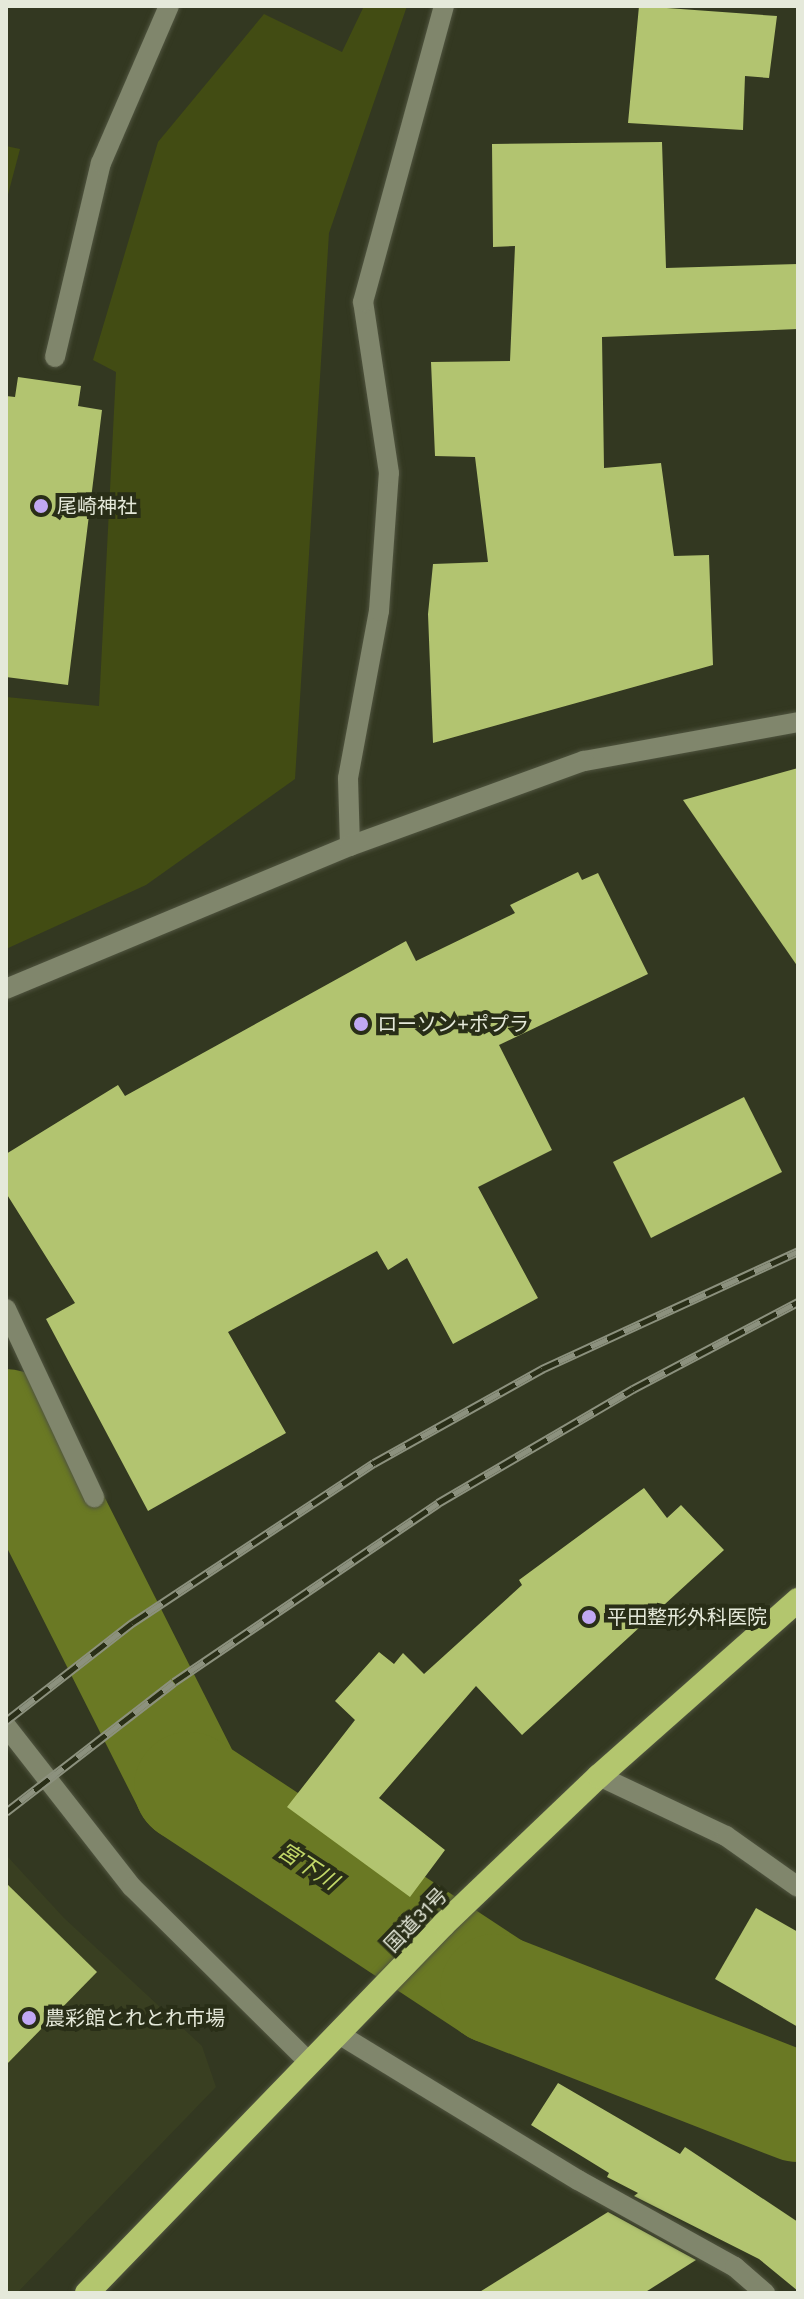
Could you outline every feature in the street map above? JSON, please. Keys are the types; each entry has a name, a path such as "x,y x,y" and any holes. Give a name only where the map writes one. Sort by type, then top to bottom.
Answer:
{"highway":[{"name":"国道31号","path":"87,2293 308,2061 368,2004 444,1924 599,1776 798,1600"}],"street":[{"path":"55,357 101,163 169,6"},
{"path":"350,846 348,778 379,611 389,473 363,302 444,6"},
{"path":"6,989 350,846 584,761 798,722"},
{"path":"6,1309 94,1497"},
{"path":"6,1726 132,1887 308,2061"},
{"path":"599,1776 726,1836 798,1887"},
{"path":"337,2033 578,2180 735,2267 765,2293"}],"shaded area":[{"path":"8,1857 64,1918 202,2046 216,2087 17,2293 6,2293"}],"green space":[{"path":"364,6 407,6 329,233 295,779 146,885 6,949 6,697 99,706 116,372 93,360 158,142 264,14 342,52"},
{"path":"6,146 20,149 6,202"}],"building":[{"path":"639,6 777,16 769,78 745,76 743,130 628,123"},
{"path":"662,142 666,268 798,264 798,329 602,337 604,468 661,463 674,556 709,555 713,665 433,743 428,614 433,564 488,562 475,457 435,456 431,362 510,361 515,246 493,247 492,144"},
{"path":"18,377 81,386 78,406 102,410 68,685 6,677 6,396 15,397"},
{"path":"798,768 798,967 683,800"},
{"path":"578,872 582,880 598,873 648,974 499,1045 552,1150 478,1187 538,1298 453,1344 407,1258 388,1270 377,1251 228,1332 286,1433 148,1511 46,1319 75,1303 6,1193 6,1154 118,1085 125,1096 406,941 416,961 515,913 510,905"},
{"path":"744,1097 782,1172 651,1238 613,1162"},
{"path":"644,1488 667,1518 681,1505 724,1550 522,1735 476,1686 379,1798 445,1850 410,1897 287,1807 355,1720 335,1701 379,1652 394,1664 403,1653 424,1674 522,1585 519,1580"},
{"name":"農彩館とれとれ市場","path":"6,1883 97,1972 6,2065"},
{"path":"756,1908 798,1932 798,2027 715,1979"},
{"path":"558,2083 680,2154 685,2147 798,2222 798,2291 759,2259 634,2196 638,2193 607,2177 609,2173 531,2125"},
{"path":"608,2212 696,2260 644,2293 478,2293"}],"waterway":[{"name":"宮下川","path":"6,1424 189,1787 495,1989 798,2107"}],"railway":[{"path":"6,1721 132,1623 374,1463 542,1369 798,1251"},
{"path":"6,1812 174,1682 438,1503 633,1389 798,1302"}],"place":[{"name":"尾崎神社","path":"41,506"},
{"name":"ローソン+ポプラ","path":"361,1024"},
{"name":"平田整形外科医院","path":"589,1617"},
{"name":"農彩館とれとれ市場","path":"29,2018"}]}
